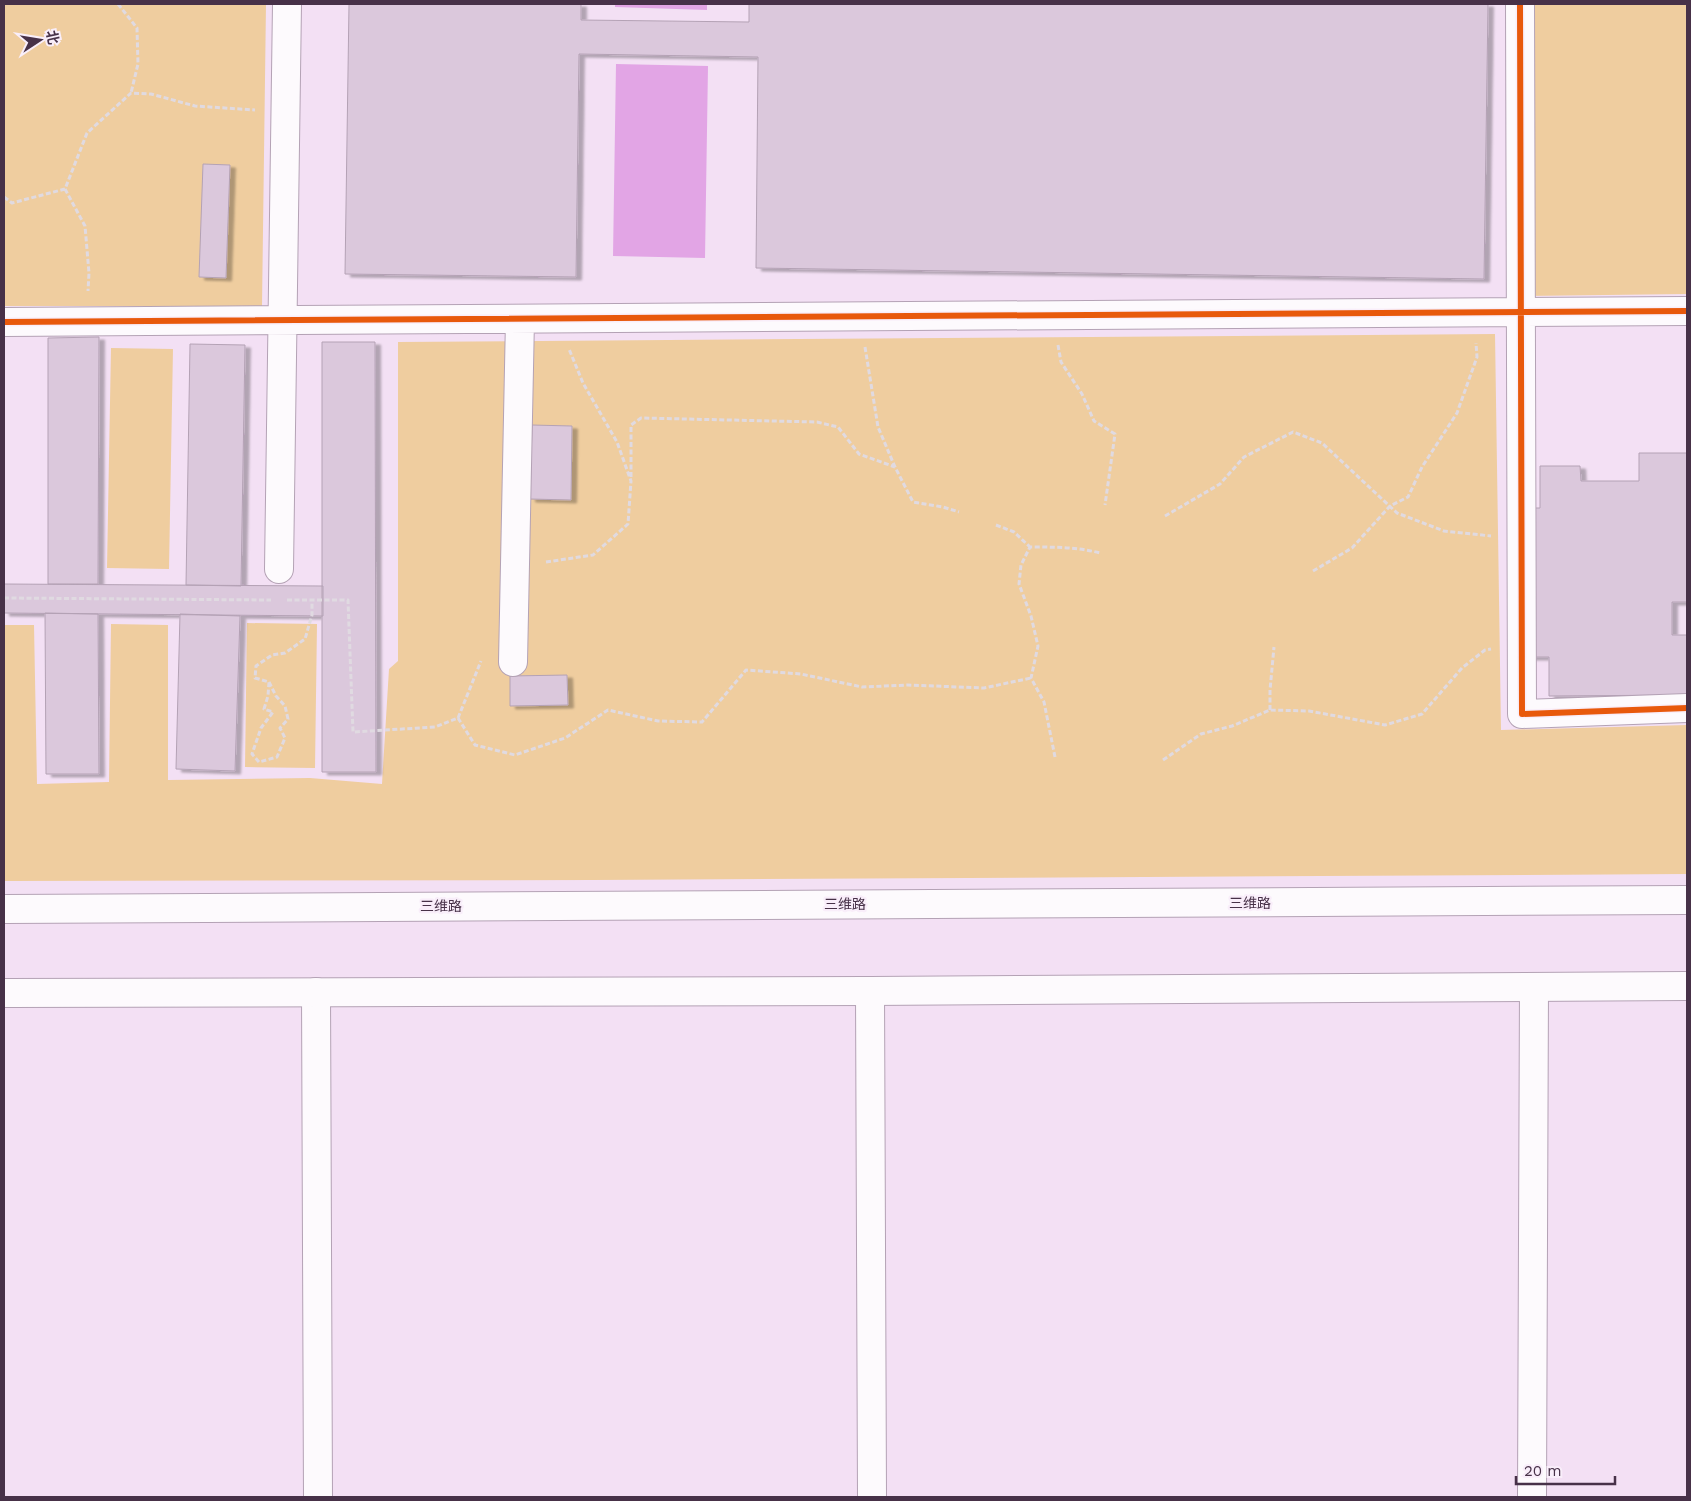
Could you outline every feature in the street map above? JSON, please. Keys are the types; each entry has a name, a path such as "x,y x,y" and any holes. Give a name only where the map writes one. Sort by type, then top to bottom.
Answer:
{"street":[{"path":"279,569 287,4"},
{"path":"1520,4 1522,714 1687,708"},
{"path":"4,322 1687,311"},
{"path":"514,649 520,319"},
{"name":"三维路","path":"4,909 1687,900"},
{"path":"4,993 870,991 1687,986"},
{"path":"1532,1497 1534,987"},
{"path":"870,991 872,1497"},
{"path":"316,992 318,1497"}],"path":[{"path":"86,321 89,274 85,226 65,189 87,132 131,93 138,64 137,28 118,4"},
{"path":"131,93 151,94 196,106 286,112"},
{"path":"4,197 12,202 65,189"},
{"path":"1313,571 1352,548 1390,506 1408,496 1422,467 1458,413 1477,357 1474,312"},
{"path":"1052,315 1061,362 1082,394 1094,421 1114,434 1106,505"},
{"path":"859,317 872,379 878,427 895,467 913,502 959,512"},
{"path":"558,318 582,383 617,442 631,480"},
{"path":"515,561 536,564 593,555 628,524 631,480 631,425 641,418 816,422 838,427 859,454 895,467"},
{"path":"1165,516 1220,484 1244,457 1293,432 1322,443 1397,513 1444,531 1521,538"},
{"path":"996,525 1014,532 1030,547 1088,550 1100,553"},
{"path":"1030,547 1021,565 1019,584 1031,616 1038,646 1031,678 1044,702 1056,757"},
{"path":"4,598 272,600"},
{"path":"282,600 348,600 353,732 435,727 458,718 487,648 514,649"},
{"path":"269,682 268,696 264,709 273,712 261,728 252,754 259,762 277,757 285,738 280,728 288,719 285,706 276,696 269,682 255,678 256,666 272,655 285,653 305,639 312,615 312,600"},
{"path":"1163,760 1201,734 1232,726 1270,710 1309,711 1385,725 1422,714 1462,668 1485,650 1522,645"},
{"path":"1270,710 1274,647"},
{"path":"458,718 475,745 515,755 565,738 608,710 658,721 702,722 746,670 802,674 862,687 908,684 984,688 1031,678"}],"shaded area":[{"path":"4,4 266,4 262,306 4,306"},
{"path":"615,4 707,4 707,10 615,7"},
{"path":"1520,4 1687,4 1687,294 1521,296"},
{"path":"616,64 708,66 705,258 613,256"},
{"path":"1495,334 1501,730 1687,725 1687,874 4,881 4,625 34,625 37,784 109,782 111,624 168,625 168,780 310,778 382,784 389,669 398,661 398,342"},
{"path":"111,348 173,349 169,569 107,568"},
{"path":"247,623 317,624 315,768 245,767"}],"building":[{"path":"349,4 581,4 581,20 749,22 749,4 1488,4 1484,279 756,268 758,57 579,54 576,277 345,274"},
{"path":"203,164 230,165 226,278 199,277"},
{"path":"99,337 98,584 48,584 48,338"},
{"path":"322,342 375,342 376,772 322,772"},
{"path":"190,344 245,345 241,586 186,585"},
{"path":"532,425 572,426 571,500 530,499"},
{"path":"1639,453 1687,453 1687,602 1672,602 1672,635 1687,635 1687,695 1549,696 1549,657 1527,657 1527,508 1540,508 1540,466 1580,466 1581,481 1639,481"},
{"path":"4,584 323,586 323,616 4,613"},
{"path":"45,613 98,614 99,774 46,774"},
{"path":"180,614 240,616 235,771 176,769"},
{"path":"567,675 568,705 510,706 510,676"}],"cycle path":[{"path":"1520,4 1522,714 1687,708"},
{"path":"4,322 1687,311"}]}
